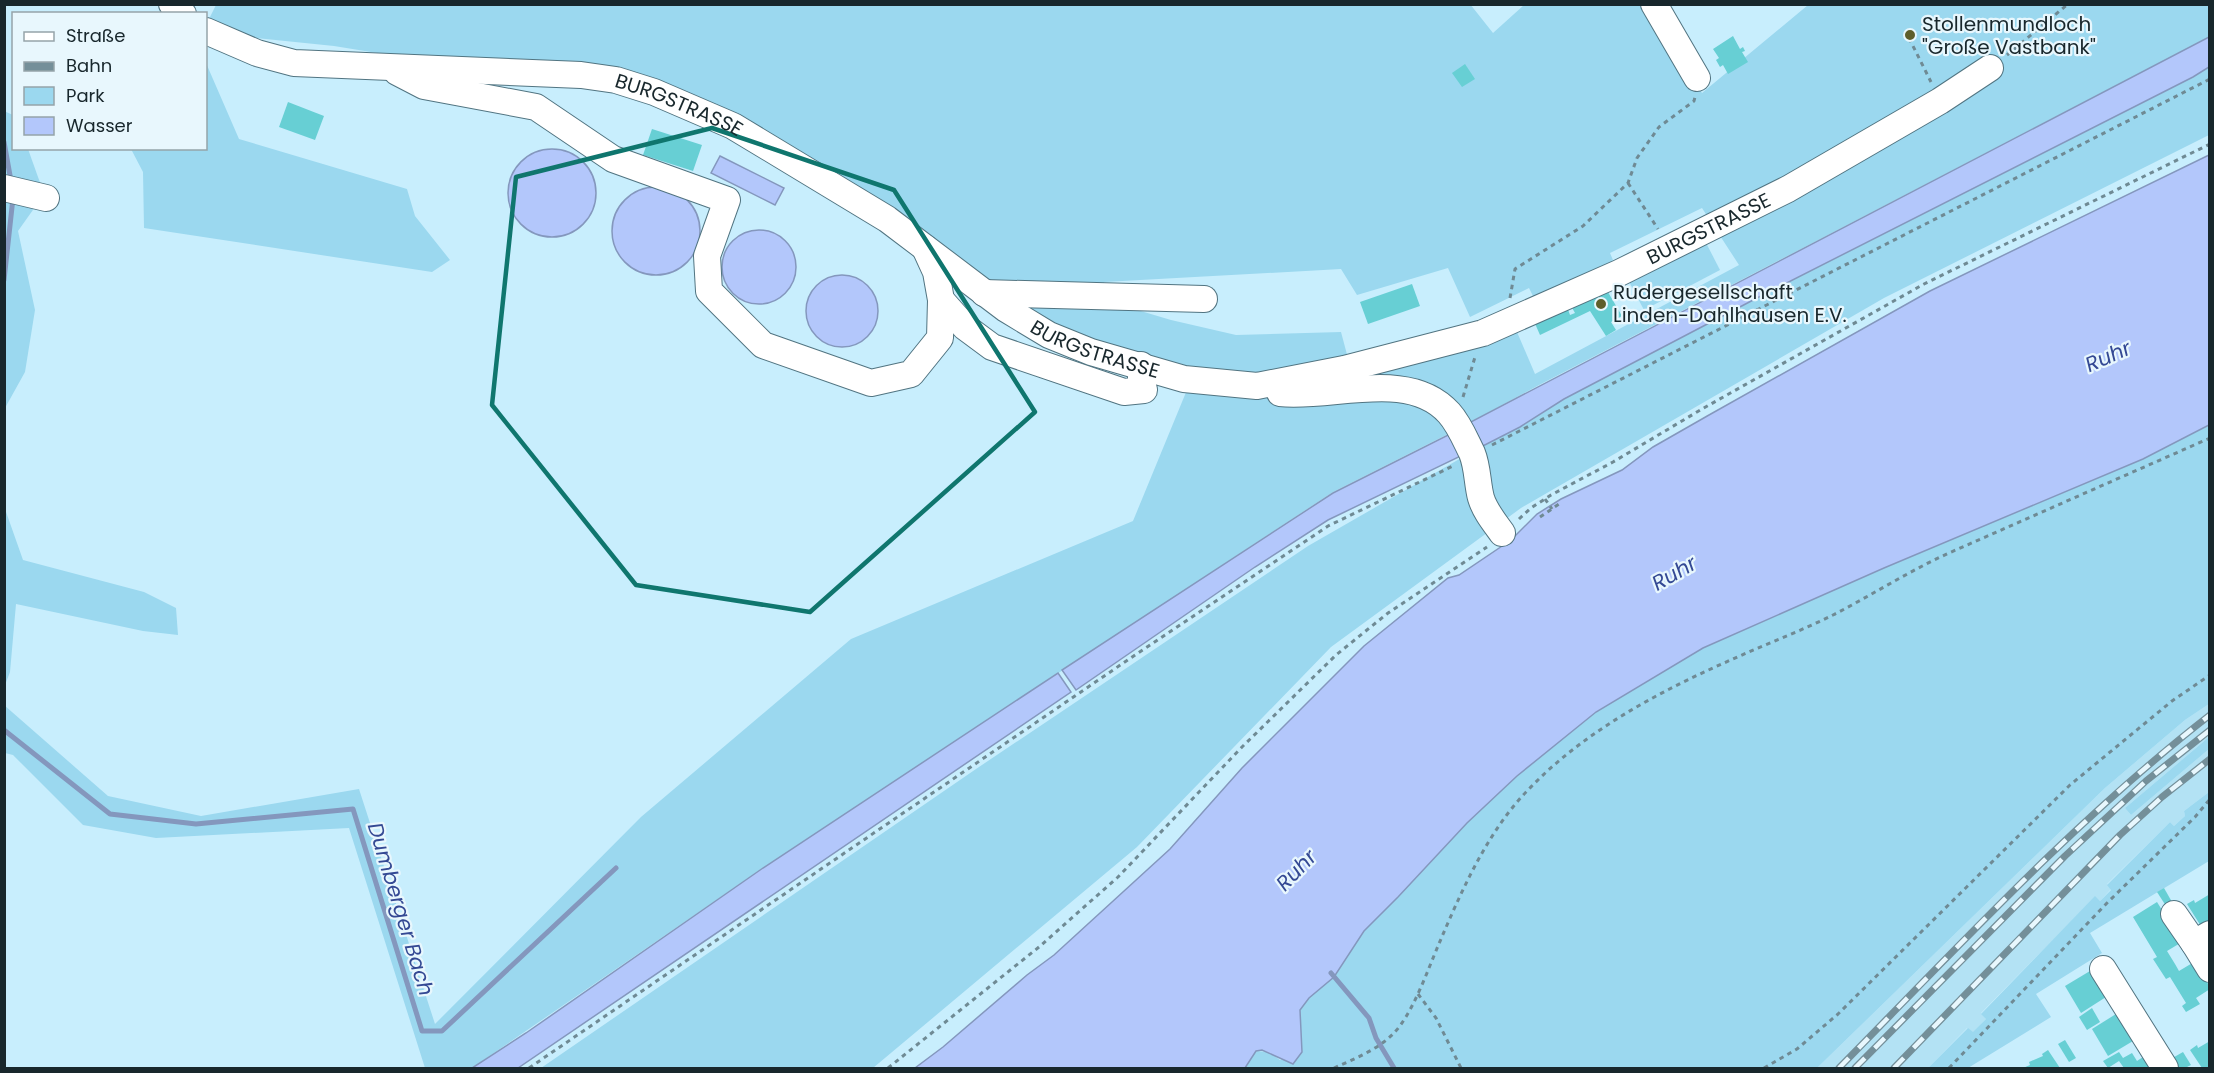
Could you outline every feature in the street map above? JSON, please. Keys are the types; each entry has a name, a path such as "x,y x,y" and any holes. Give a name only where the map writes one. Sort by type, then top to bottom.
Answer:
{"street":[{"path":"1654,4 1696,90"},
{"name":"BURGSTRASSE","path":"207,32 275,59 316,65 581,75 616,80 654,92 733,126 782,154 887,219 984,293 1049,335 1091,352 1184,379 1257,386 1344,369 1494,328 1671,248 1824,170 1940,101 1990,68"},
{"path":"386,67 424,86 536,107 613,159 727,200 707,256 709,291 763,345 871,382 911,374 940,338 941,300 936,272 924,247"},
{"path":"4,188 46,198"},
{"path":"984,293 1204,299"},
{"path":"941,300 965,327 992,347 1124,392 1144,390 1140,365"},
{"path":"1257,386 1274,392 1290,394 1387,388 1406,390 1438,402 1456,421 1473,455 1483,504 1502,533"},
{"path":"2174,914 2202,939 2210,969"},
{"path":"2103,969 2165,1068"}],"path":[{"path":"1990,68 2068,4"},
{"path":"1910,38 1935,91"},
{"path":"529,1068 1328,526 1473,455 2210,80"},
{"path":"1456,421 1515,269 1582,226 1628,183 1637,158 1659,127 1696,90"},
{"path":"888,1068 1039,947 1118,877 1242,747 1336,655 1388,613 1491,544 1531,508 1924,284 2210,144"},
{"path":"1628,183 1671,248"},
{"path":"1334,1068 1375,1048 1393,1034 1418,993 1458,901 1496,831 1527,790 1561,759 1663,692 1833,615 1910,571 2210,438"},
{"path":"1545,499 1552,509"},
{"path":"1540,518 1562,502"},
{"path":"1764,1068 1797,1049 1838,1014 2070,785 2172,701 2210,675"},
{"path":"1949,1068 2210,799"},
{"path":"1418,993 1436,1018 1461,1068"}],"highlighted area":[{"path":"712,128 894,190 1035,412 810,612 636,585 492,405 516,177"}],"shaded area":[{"path":"2209,704 2209,737 2125,808 2131,815 2209,749 2209,792 2184,811 2185,816 2174,826 2170,822 2107,884 2111,889 2100,901 2095,897 1981,1013 1986,1019 1973,1033 1967,1028 1928,1068 1817,1068 2105,788 2185,720"}],"green space":[{"path":"1470,4 1493,33 1524,5 1648,5 1702,93 1808,5 2209,5 2209,37 1333,492 766,866 472,1068 425,1068 349,828 156,838 83,825 13,755 5,753 4,705 108,796 201,816 359,789 435,1024 641,817 851,639 1133,521 1189,385 1073,342 690,96 451,65 334,46 256,38 207,25 216,5","holes":["1702,208 1739,265 1535,374 1514,325 1349,362 1341,332 1236,335 1171,320 1107,301 1104,282 1341,269 1357,295 1448,268 1470,317 1529,288 1536,302 1615,265 1610,253"]},
{"path":"207,65 239,139 407,189 415,216 450,260 432,272 144,228 143,172 132,150 207,150"},
{"path":"2209,67 2209,135 1884,298 1521,508 1331,647 1137,847 873,1068 541,1068 976,769 1308,546 1564,399"},
{"path":"4,111 12,115 12,150 28,150 43,191 40,200 18,231 35,310 25,372 5,408"},
{"path":"1703,237 1720,270 1644,310 1626,276"},
{"path":"2209,425 2209,704 2185,720 2105,788 1817,1068 1245,1068 1256,1051 1269,1052 1280,1060 1302,1052 1300,1010 1309,998 1334,977 1364,931 1467,823 1517,776 1596,712 1703,648 1884,568 2143,459"},
{"path":"5,509 23,560 144,592 176,608 178,635 143,631 16,604 10,672 5,685"},
{"path":"2209,737 2209,749 2131,815 2125,808"},
{"path":"2209,792 2209,861 2090,933 2102,953 2036,994 2051,1017 1968,1068 1928,1068 1968,1028 1973,1032 1986,1019 1981,1014 2095,896 2100,901 2111,890 2107,885 2170,822 2174,826 2185,816 2184,811"}],"water":[{"path":"2209,37 2209,67 2193,77 1757,298 1564,399 1520,427 1477,449 1465,425"},
{"path":"552,149 569,153 583,162 592,176 596,193 592,210 583,224 569,233 552,237 535,233 521,224 512,210 508,193 512,176 521,162 535,153"},
{"name":"Ruhr","path":"2209,155 2209,425 2143,459 1884,568 1703,648 1596,712 1517,776 1467,823 1364,931 1334,977 1309,998 1300,1010 1302,1052 1293,1064 1262,1050 1256,1051 1245,1068 915,1068 1054,955 1170,849 1242,768 1364,646 1448,578 1459,575 1511,540 1537,514 1561,499 1622,470 1653,447 1930,291"},
{"path":"720,156 784,188 775,205 711,173"},
{"path":"656,187 681,194 693,206 700,231 693,256 681,268 656,275 631,268 619,256 612,231 619,206 631,194"},
{"path":"759,230 773,233 785,241 793,253 796,267 793,281 785,293 773,301 759,304 745,301 733,293 725,281 722,267 725,253 733,241 745,233"},
{"path":"842,275 862,281 872,291 878,311 872,331 862,341 842,347 822,341 812,331 806,311 812,291 822,281"},
{"path":"1458,430 1467,453 1328,520 1255,567 1076,690 1062,670 1333,493"},
{"path":"1058,673 1071,692 518,1068 472,1068 763,868"}],"building":[{"path":"1733,36 1740,49 1743,47 1745,51 1742,52 1748,62 1728,74 1723,65 1720,67 1716,60 1719,58 1713,49"},
{"path":"1465,64 1475,79 1462,87 1452,73"},
{"path":"288,102 324,116 315,140 279,127"},
{"path":"652,129 702,145 693,171 643,155"},
{"path":"1412,284 1420,306 1368,324 1360,302"},
{"path":"1605,287 1622,316 1611,322 1616,330 1606,336 1590,311 1540,335 1533,319 1566,304 1570,315 1575,313 1570,304"},
{"path":"2164,888 2172,902 2166,906 2157,892"},
{"path":"2210,894 2210,927 2204,931 2187,904 2194,900 2195,903"},
{"path":"2157,902 2182,942 2167,951 2179,971 2194,962 2210,987 2196,998 2200,1004 2186,1012 2182,1006 2186,1003 2170,977 2166,979 2153,959 2157,957 2133,917"},
{"path":"2090,971 2106,997 2081,1013 2065,986"},
{"path":"2092,1008 2100,1022 2087,1030 2079,1017"},
{"path":"2116,1014 2133,1041 2108,1056 2092,1029"},
{"path":"2065,1040 2076,1058 2069,1062 2058,1044"},
{"path":"2210,1041 2210,1068 2202,1068 2190,1050"},
{"path":"2048,1050 2060,1068 2023,1068 2030,1065 2029,1062 2043,1056 2042,1054"},
{"path":"2119,1052 2123,1058 2132,1053 2137,1061 2143,1057 2150,1068 2124,1068 2119,1061 2108,1068 2103,1061"},
{"path":"2183,1052 2191,1065 2185,1068 2174,1068 2169,1060"}],"waterway":[{"path":"4,142 11,181"},
{"path":"4,280 13,198"},
{"name":"Dumberger Bach","path":"4,730 110,814 196,824 353,809 422,1031 442,1031 616,868"},
{"path":"1331,973 1369,1018 1376,1038 1394,1068"}],"railway":[{"path":"1839,1068 2065,841 2160,755 2210,715"},
{"path":"1855,1068 2065,856 2146,781 2210,730"},
{"path":"1894,1068 2120,835 2162,797 2210,759"}],"place":[{"name":"Stollenmundloch \"Große Vastbank\"","path":"1910,35"},
{"name":"Rudergesellschaft Linden-Dahlhausen E.V.","path":"1601,304"}]}
